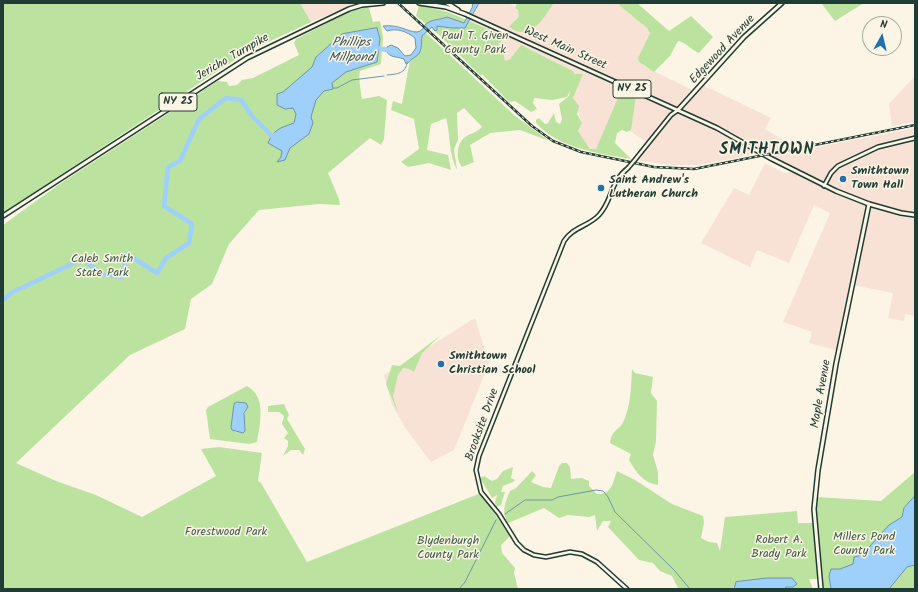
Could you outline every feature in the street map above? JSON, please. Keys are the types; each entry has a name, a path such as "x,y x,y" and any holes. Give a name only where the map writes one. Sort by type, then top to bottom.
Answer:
{"main road":[{"name":"Jericho Turnpike","path":"3,216 246,58 361,4 383,3"},
{"name":"NY 25","path":"419,3 446,7"},
{"path":"436,6 441,3 446,7"},
{"path":"447,3 465,14"},
{"name":"Edgewood Avenue","path":"678,110 744,36 782,3"},
{"name":"West Main Street","path":"446,7 465,14 717,128 766,156 824,186 869,204 901,213 915,215"},
{"name":"Maple Avenue","path":"822,589 814,509 818,470 838,356 869,204"}],"street":[{"name":"Brooksite Drive","path":"627,589 596,562 582,554 570,552 546,557 534,555 524,550 517,543 503,520 481,492 476,470 479,456 564,241 570,234 594,220 600,214 616,180 634,161 671,115 678,110"},
{"path":"824,186 831,173 838,166 874,149 915,138"}],"shaded area":[{"path":"300,3 357,3 311,22"},
{"path":"479,3 509,3 515,7 519,13 519,16 514,20 535,28 554,3 619,3 619,5 647,28 650,33 638,58 645,67 697,92 703,85 771,118 765,129 787,142 782,149 699,165 669,165 635,160 647,143 630,131 636,96 607,127 596,149 590,149 578,131 582,123 573,98 575,74 573,71 521,45 510,59 505,61 503,54 495,51 504,36 470,21"},
{"path":"915,76 915,122 892,126 889,104"},
{"path":"915,128 915,316 905,314 904,321 888,318 893,293 853,285 839,351 809,343 812,332 783,322 830,213 814,205 789,263 757,250 750,267 701,243 734,188 749,195 765,163 784,173 788,173 792,170 766,157"},
{"path":"475,318 486,354 492,356 454,450 431,462 406,429 392,405 384,375"}],"green space":[{"path":"3,3 300,3 311,22 245,53 3,213"},
{"path":"517,3 554,3 536,27 524,32 517,31 509,27 519,16 518,10 515,8"},
{"path":"619,3 637,3 669,31 691,16 713,37 699,53 684,43 678,41 670,56 654,72 639,62 638,58 650,33 647,28 619,5"},
{"path":"821,3 864,3 835,21"},
{"name":"Paul T. Given County Park","path":"419,5 448,12 504,36 495,51 503,52 505,61 510,59 521,45 573,71 575,74 583,74 573,98 579,106 577,114 582,123 578,131 590,149 596,149 621,91 636,96 631,130 627,132 622,130 617,133 615,143 631,159 606,155 580,148 568,144 545,132 536,123 536,120 539,118 545,124 548,123 554,113 556,122 560,124 562,119 559,104 569,96 570,91 567,97 552,100 534,98 533,103 537,109 531,112 515,101 509,102 482,74 481,76 435,31 416,16"},
{"path":"367,7 369,8 373,22 380,21 383,37 381,64 360,71 360,85 362,99 379,96 387,100 384,139 381,145 370,138 328,173 340,205 319,204 259,210 229,244 212,284 191,299 185,329 130,355 16,463 56,481 96,495 142,517 216,476 201,449 219,447 262,453 258,481 261,483 307,562 481,493 510,536 501,545 502,553 515,568 514,573 518,589 3,589 3,225 61,183 218,81 227,82 229,86 237,85 242,80 253,78 299,55 294,43 296,39 353,10"},
{"path":"426,33 515,116 549,141 520,130 490,133 470,145 474,162 462,167 458,152 462,140 482,127 464,108 457,113 458,140 454,149 457,170 452,157 446,118 431,124 427,150 448,155 451,170 429,163 408,167 401,162 419,149 414,119 391,110 393,101 402,104 410,60 419,53 422,36"},
{"path":"441,335 422,353 414,372 410,369 403,368 398,375 393,396 398,413 386,384 392,365 400,366"},
{"path":"632,369 635,373 653,377 651,393 657,401 656,441 653,455 658,472 658,485 648,482 637,473 629,460 631,454 610,443 612,435 622,424 628,408"},
{"path":"247,386 253,391 260,404 261,411 257,442 249,444 210,439 206,410 208,407","holes":["241,403 246,409 243,421 245,427 236,432 231,427 234,408"]},
{"path":"284,404 289,415 287,419 305,449 303,455 299,450 291,450 283,456 288,446 288,441 284,438 288,433 282,424 284,416 279,412 268,412 268,406"},
{"name":"Robert A. Brady Park","path":"562,463 567,463 570,467 571,479 582,478 589,481 589,486 597,494 602,494 609,490 617,471 635,480 672,504 703,516 704,522 701,538 709,542 717,543 720,551 725,517 797,511 798,523 814,523 818,579 809,579 813,589 756,589 733,587 734,589 675,589 678,588 672,576 660,571 653,563 639,560 608,527 611,521 603,521 597,531 595,515 589,517 568,515 559,518 544,508 508,523 504,511 505,503 510,491 516,488 532,471 536,475 531,482 543,487 551,488 559,466"},
{"path":"513,467 511,478 515,480 503,486 501,492 505,492 501,505 497,507 495,503 497,495 492,498 480,478 484,476 492,481 497,479 503,471"},
{"name":"Millers Pond County Park","path":"915,472 915,589 823,589 816,509 817,497 881,501"}],"water":[{"path":"473,3 479,3 465,28 437,26 437,30 435,31 432,27 422,36 421,48 418,55 406,64 404,59 389,55 387,47 391,45 398,48 405,56 411,55 416,48 415,38 401,31 387,31 383,26 394,26 417,32 422,30 428,22 447,17 464,23"},
{"name":"Phillips Millpond","path":"377,28 380,39 377,62 346,72 332,83 333,89 324,91 316,100 311,117 313,123 309,134 290,148 285,160 277,162 281,157 282,151 268,143 275,132 294,123 296,114 293,108 285,109 277,105 277,94 283,92 312,67 316,57 342,34"},
{"path":"237,402 246,403 248,407 244,413 245,431 243,433 232,430 231,427 234,404"},
{"path":"915,496 915,565 907,567 889,589 831,589 829,576 831,569 840,569 853,564 854,557 862,555 889,525 902,517 904,508"},
{"path":"767,578 792,578 797,584 793,587 786,587 784,589 734,589 736,582"}],"waterway":[{"path":"373,49 378,48 391,51"},
{"path":"387,75 400,73 405,69 407,62"},
{"path":"333,88 337,88 352,80 384,76"},
{"path":"3,300 11,293 82,259 102,274 122,277 127,254 157,273 166,258 189,243 192,224 164,206 168,167 180,161 199,119 226,98 241,100 252,116 272,136 275,135"},
{"path":"505,514 525,500 552,500 558,497 596,490 603,491 608,497 615,512 674,570 690,589"},
{"path":"459,589 465,582 496,520"}],"railway":[{"path":"398,3 532,126 553,141 581,152 654,167 694,169 915,125"}],"place":[{"name":"Smithtown Town Hall","path":"843,179"},
{"name":"Saint Andrew's Lutheran Church","path":"601,188"},
{"name":"Smithtown Christian School","path":"441,364"}],"district":[{"name":"SMITHTOWN","path":"767,151"}],"park label":[{"name":"Caleb Smith State Park","path":"102,267"},
{"name":"Forestwood Park","path":"226,533"},
{"name":"Blydenburgh County Park","path":"448,549"}]}
